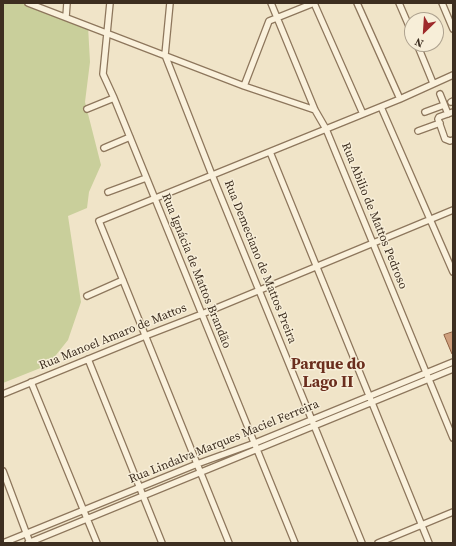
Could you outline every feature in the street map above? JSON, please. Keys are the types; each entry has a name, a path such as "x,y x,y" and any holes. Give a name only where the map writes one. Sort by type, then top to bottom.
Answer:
{"street":[{"path":"28,3 315,110"},
{"path":"66,17 67,3"},
{"name":"Rua Ignácia de Mattos Brandão","path":"110,3 103,74 146,178 157,198 295,543"},
{"path":"162,54 170,3"},
{"name":"Rua Abilio de Mattos Pedroso","path":"271,3 315,110 326,129 453,438"},
{"path":"242,84 268,21 314,3 363,114"},
{"path":"357,3 400,99"},
{"path":"399,3 404,15"},
{"path":"442,3 453,29"},
{"path":"420,52 433,83"},
{"name":"Rua Demeciano de Mattos Preira","path":"162,54 362,543"},
{"path":"229,543 99,220 381,107 453,75"},
{"path":"440,94 444,105 450,113 439,117 440,123 446,139 450,141 453,140"},
{"path":"88,109 114,98"},
{"path":"425,112 444,105"},
{"path":"381,107 453,272"},
{"path":"418,131 440,123"},
{"path":"104,148 130,137"},
{"path":"270,152 315,267 429,543"},
{"path":"108,192 146,178"},
{"name":"Rua Manoel Amaro de Mattos","path":"3,394 453,210"},
{"path":"87,296 122,280"},
{"path":"88,359 162,543"},
{"name":"Rua Lindalva Marques Maciel Ferreira","path":"3,543 139,487 255,443 311,417 369,396 453,362"},
{"name":"Rua Lindalva Marques Maciel Ferreira","path":"30,543 87,518 453,369"},
{"path":"31,382 97,543"},
{"path":"3,471 30,543"},
{"path":"378,543 453,512"}],"green space":[{"path":"3,3 27,3 88,26 90,62 85,102 101,165 89,192 87,208 68,216 81,302 68,340 48,365 3,383"}],"building":[{"path":"453,332 453,353 452,354 444,335"}],"district":[{"name":"Parque do Lago II","path":"328,374"}]}
